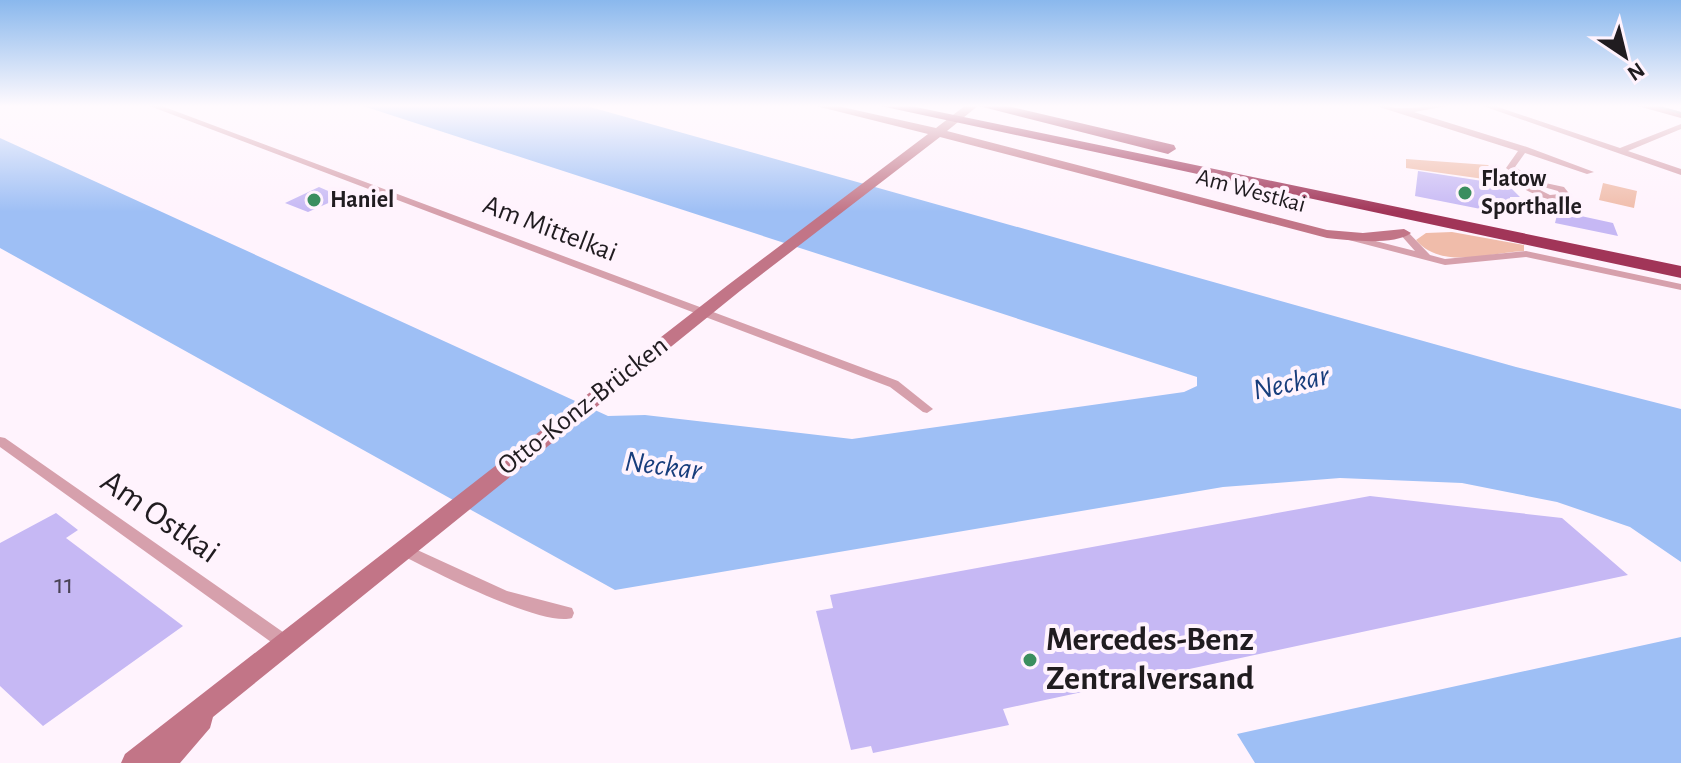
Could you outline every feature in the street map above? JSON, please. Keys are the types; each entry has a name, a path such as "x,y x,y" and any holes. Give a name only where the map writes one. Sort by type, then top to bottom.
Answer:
{"highway":[{"path":"1053,141 1681,272"},
{"path":"1091,141 1681,262"},
{"path":"1124,141 1279,175 1294,182"},
{"path":"1404,233 1442,229 1504,235"}],"main road":[{"name":"Otto-Konz-Brücken","path":"153,759 284,642 922,141"},
{"name":"Am Westkai","path":"989,141 1348,237 1404,233"}],"street":[{"name":"Am Mittelkai","path":"246,141 894,384 927,409"},
{"path":"1497,141 1590,172"},
{"path":"1590,141 1681,172"},
{"path":"1621,151 1646,141"},
{"path":"1524,149 1510,168 1534,184"},
{"path":"1404,233 1429,259"},
{"name":"Am Westkai","path":"1348,237 1429,259 1464,263 1526,254 1681,287"},
{"name":"Am Ostkai","path":"0,441 284,642"},
{"path":"402,549 491,593 526,606 566,613"}],"shaded area":[{"path":"1406,159 1488,165 1505,182 1406,168"},
{"path":"1603,183 1637,191 1634,208 1599,200"},
{"path":"1452,232 1524,245 1524,251 1452,257 1438,255 1416,240 1426,233"}],"water":[{"name":"Neckar","path":"0,141 608,416 645,415 852,439 1184,392 1197,386 1197,377 470,141 710,141 1516,367 1681,409 1681,562 1630,527 1557,502 1462,483 1340,478 1223,487 615,590 0,248"},
{"path":"1681,637 1681,763 1255,763 1237,734"}],"building":[{"name":"Flatow Sporthalle","path":"1418,171 1508,185 1520,197 1510,197 1511,215 1415,196"},
{"name":"Haniel","path":"319,187 342,197 308,212 285,203"},
{"path":"1558,211 1613,223 1618,236 1555,223"},
{"name":"Mercedes-Benz Zentralversand","path":"1370,496 1562,518 1628,575 1003,709 1009,725 873,753 871,746 851,750 816,611 833,608 830,595"},
{"path":"56,513 78,530 66,538 183,626 43,726 0,686 0,543"}],"place":[{"name":"Flatow Sporthalle","path":"1465,193"},
{"name":"Haniel","path":"314,200"},
{"name":"Mercedes-Benz Zentralversand","path":"1030,660"}]}
